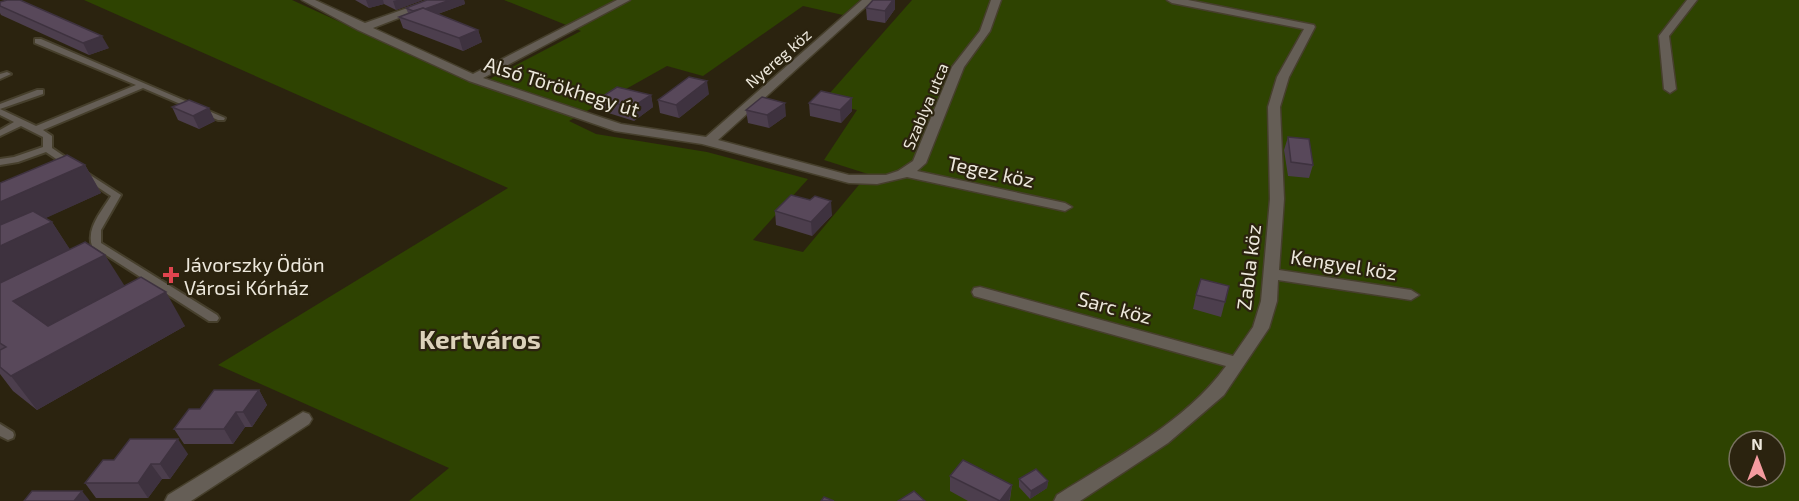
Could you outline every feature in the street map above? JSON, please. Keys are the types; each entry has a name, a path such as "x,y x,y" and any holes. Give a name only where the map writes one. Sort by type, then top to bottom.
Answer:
{"street":[{"name":"Alsó Törökhegy út","path":"307,0 473,79 619,128 709,141 849,179 870,182 889,180 908,173 919,163"},
{"path":"362,28 440,0"},
{"path":"473,79 625,0"},
{"name":"Nyereg köz","path":"709,141 868,0"},
{"name":"Szablya utca","path":"919,163 958,67 985,31 996,0"},
{"name":"Zabla köz","path":"1064,501 1161,438 1218,390 1261,328 1269,300 1277,199 1274,106 1283,77 1310,27 1172,0"},
{"path":"1670,89 1664,36 1692,0"},
{"name":"Tegez köz","path":"908,173 1065,207"},
{"name":"Kengyel köz","path":"1271,274 1411,295"},
{"name":"Sarc köz","path":"980,292 1238,363"},
{"path":"175,501 303,419"}],"lane":[{"path":"38,41 221,118"},
{"path":"35,130 143,86"},
{"path":"0,107 40,92"},
{"path":"0,112 48,136 47,149"},
{"path":"0,133 20,123"},
{"path":"0,162 15,160 47,149"},
{"path":"47,149 74,173 116,195 96,230 96,244 213,318"}],"green space":[{"path":"84,0 292,0 478,85 581,31 504,0 860,0 843,15 803,6 703,76 667,66 569,121 596,134 707,152 808,179 753,240 803,252 868,174 824,160 857,110 822,102 912,0 1799,0 1799,501 409,501 449,468 218,365 508,188"}],"building":[{"path":"20,0 102,36 83,43 0,6 0,2"},
{"path":"427,0 450,0 425,9 413,11 406,8"},
{"path":"873,0 893,0 885,11 866,8"},
{"path":"423,8 478,30 459,38 399,17"},
{"path":"689,77 707,81 676,105 658,100"},
{"path":"617,87 651,95 631,108 600,98"},
{"path":"821,91 852,98 840,110 809,103"},
{"path":"762,97 785,103 767,115 746,110"},
{"path":"189,100 209,108 193,116 172,107"},
{"path":"1288,137 1309,139 1313,165 1291,162"},
{"path":"67,155 85,165 0,202 0,183"},
{"path":"791,195 810,200 815,196 831,201 811,222 775,211"},
{"path":"33,211 52,222 0,246 0,225"},
{"path":"85,242 105,255 13,301 48,326 141,277 166,292 11,376 0,367 0,350 6,347 0,343 0,283"},
{"path":"1201,279 1229,286 1225,302 1196,295"},
{"path":"214,390 259,390 243,412 236,412 224,429 174,429 189,409 200,409"},
{"path":"130,439 178,439 160,464 151,464 138,483 85,483 103,460 114,460"},
{"path":"963,460 1012,485 1000,501 950,476"},
{"path":"1036,469 1048,481 1031,491 1019,479"},
{"path":"32,491 82,491 74,501 24,501"},
{"path":"914,491 925,501 898,501"},
{"path":"824,497 834,501 821,501"}],"place":[{"name":"Jávorszky Ödön Városi Kórház","path":"171,275"}],"district":[{"name":"Kertváros","path":"480,338"}]}
